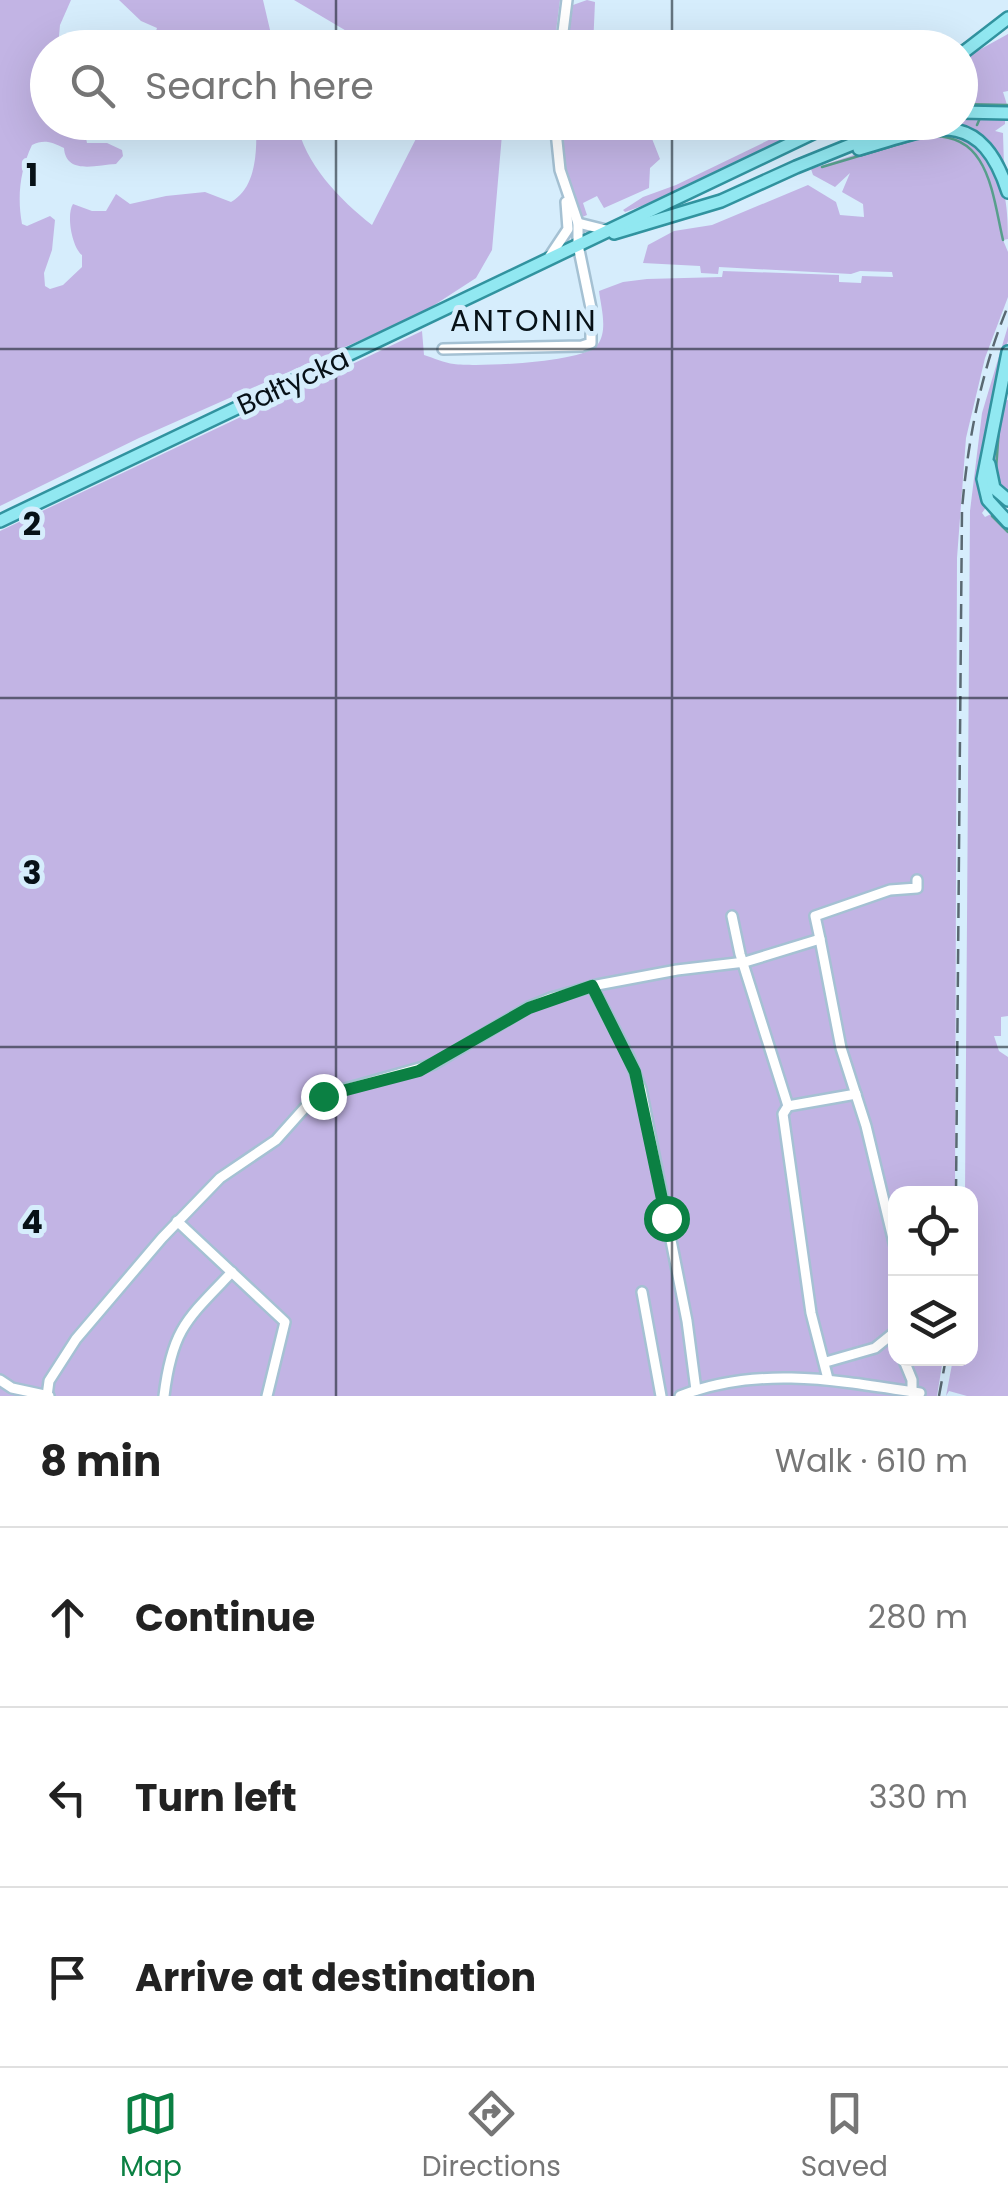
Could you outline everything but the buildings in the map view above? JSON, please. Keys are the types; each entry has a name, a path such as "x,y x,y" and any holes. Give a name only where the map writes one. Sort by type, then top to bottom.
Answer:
{"main road":[{"path":"978,41 1008,18"},
{"path":"978,45 1008,29"},
{"path":"978,112 1008,112"},
{"name":"Bałtycka","path":"0,521 798,140"},
{"name":"Bałtycka","path":"582,243 713,204 862,140"},
{"path":"812,160 886,140"},
{"path":"976,140 989,150 1000,167 1008,192"},
{"path":"1008,352 983,471 984,488 993,507 1008,522"},
{"path":"990,435 992,482 1008,500"}],"street":[{"path":"563,30 567,0"},
{"path":"548,259 568,229 566,194 555,140"},
{"path":"442,349 591,343 592,308 582,243 566,194"},
{"path":"578,223 606,230"},
{"path":"568,229 582,243"},
{"path":"888,1219 842,1048 815,916 890,890 917,888 917,880"},
{"path":"732,916 740,954 788,1106 783,1117 810,1313 828,1379"},
{"path":"0,1380 12,1388 47,1396 50,1381 76,1339 177,1221 220,1178 276,1140 299,1111 316,1099 419,1071 529,1008 592,986 681,969 745,962 820,939"},
{"path":"592,986 630,1057 640,1089 687,1321 696,1390"},
{"path":"788,1106 856,1094"},
{"path":"177,1221 285,1322 266,1396"},
{"path":"164,1396 169,1358 179,1334 232,1272"},
{"path":"642,1292 661,1396"},
{"path":"826,1362 870,1350 888,1340"},
{"path":"680,1396 781,1377 828,1379 916,1392 907,1366"}],"shaded area":[{"path":"0,0 71,0 60,30 30,30 30,140 86,140 122,150 123,156 116,164 83,167 70,162 64,148 56,144 32,145 22,174 22,224 27,226 50,216 55,220 52,250 44,273 45,286 50,289 63,285 82,267 82,255 71,231 73,204 106,211 116,194 130,204 205,192 231,202 240,196 251,178 255,140 302,140 325,180 372,225 415,140 502,140 492,250 476,278 422,313 139,438 0,506"},
{"path":"119,0 263,0 270,30 156,30"},
{"path":"294,0 560,0 556,30 345,30"},
{"path":"587,0 595,2 594,30 569,30 573,5"},
{"path":"1008,34 1008,91 1003,92 1008,108 978,107 978,51"},
{"path":"978,116 1005,117 1005,124 995,131 1003,133 1004,167 989,145 978,137"},
{"path":"562,140 653,140 660,159 650,168 649,188 604,208 597,196 583,203 587,215 580,218 566,179"},
{"path":"769,140 790,140 681,192 623,210 643,197"},
{"path":"900,140 970,140 980,146 995,166 1007,214 1008,239 1003,240 1008,252 1008,297 985,358 966,438 957,558 955,1186 888,1186 888,1366 942,1366 937,1396 0,1396 0,531 422,331 424,355 446,363 530,362 574,356 598,344 603,325 599,291 623,282 722,277 723,271 839,275 839,282 861,283 862,276 893,277 892,272 851,274 719,267 718,274 701,273 700,266 643,263 648,245 674,231 712,225 808,185 836,202 840,215 864,217 863,204 842,192 850,173 835,187 813,175 811,169"},
{"path":"1008,326 978,478 987,506 982,513 985,517 993,513 1008,528 1008,1016 1001,1017 1001,1036 994,1036 999,1051 1008,1057 1008,1396 967,1396 949,1391 946,1396 952,1366 978,1366 978,1186 965,1186 970,511 982,413"},
{"path":"1008,400 1008,496 995,476 993,451 1000,412"}],"waterway":[{"path":"978,104 1008,105"},
{"path":"978,123 980,118 1008,119"},
{"path":"822,167 913,140"},
{"path":"954,140 975,154 984,168 1003,240"},
{"path":"675,192 695,183"},
{"path":"996,470 999,428"},
{"path":"992,516 1008,532"}],"railway":[{"path":"956,1186 962,509 977,406 1008,306"},
{"path":"939,1396 945,1366"}],"district":[{"name":"ANTONIN","path":"524,320"}],"route":[{"path":"323,1096 419,1071 529,1008 592,986 635,1072 666,1218"}]}
